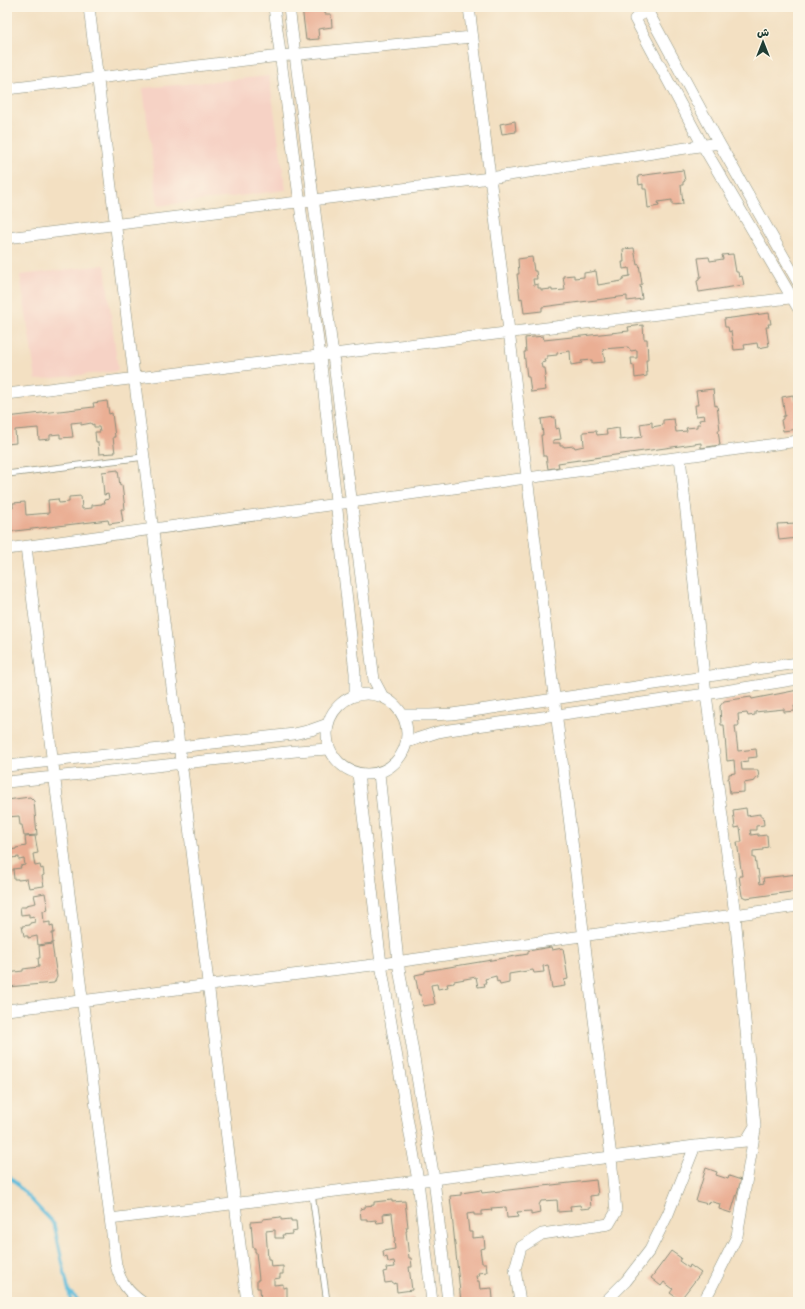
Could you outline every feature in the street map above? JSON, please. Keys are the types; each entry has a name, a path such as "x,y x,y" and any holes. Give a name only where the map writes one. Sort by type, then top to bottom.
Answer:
{"street":[{"path":"89,7 247,1302"},
{"path":"274,7 320,356 355,673 356,695"},
{"path":"290,7 374,680 383,697"},
{"path":"469,7 611,1157 616,1212 609,1224 542,1234 522,1247 515,1269 520,1302"},
{"path":"798,282 719,143 648,10 635,18 703,146 795,298 798,308"},
{"path":"7,89 295,54 472,37"},
{"path":"7,238 490,178 719,143"},
{"path":"7,394 795,298"},
{"path":"7,549 527,479 798,440"},
{"path":"680,457 706,694 736,915 756,1126 737,1236 704,1301"},
{"path":"26,547 54,760 82,1000 116,1265 122,1282 128,1290 142,1302"},
{"path":"403,715 452,714 798,663"},
{"path":"407,742 449,730 706,694 798,679"},
{"path":"369,694 383,697 394,704 403,715 407,728 407,742 404,752 398,761 379,773 369,775 358,774 346,769 336,761 326,737 328,724 334,711 343,702 356,695 369,694"},
{"path":"7,766 294,734 328,724"},
{"path":"7,782 296,751 330,749"},
{"path":"379,773 398,962 434,1179 448,1302"},
{"path":"358,774 381,964 418,1181 432,1302"},
{"path":"7,1010 398,962 798,906"},
{"path":"110,1219 695,1146 746,1141 756,1126"},
{"path":"604,1302 626,1282 650,1250 668,1214 695,1146"}],"lane":[{"path":"7,474 144,457"},
{"path":"312,1194 327,1302"}],"shaded area":[{"path":"269,76 286,190 158,206 143,88"},
{"path":"105,265 118,371 36,380 20,275"}],"building":[{"path":"302,7 325,7 325,14 331,14 332,27 318,29 319,39 306,40"},
{"path":"515,121 516,132 502,134 500,124"},
{"path":"683,170 685,181 683,182 683,185 681,185 683,204 672,205 672,200 658,202 659,206 648,208 646,189 643,189 643,184 639,185 638,176"},
{"path":"634,248 637,265 639,264 642,284 640,285 642,299 627,301 627,296 542,307 542,311 524,313 522,298 520,299 517,274 519,274 518,259 532,257 537,279 533,279 534,285 538,284 538,288 541,288 541,290 565,290 563,276 574,275 574,278 584,277 584,273 596,271 598,285 622,281 624,277 630,276 629,268 623,269 623,249"},
{"path":"733,254 736,272 738,272 739,277 742,276 744,285 699,292 697,281 699,280 699,277 701,277 698,258 709,257 710,261 723,259 722,255"},
{"path":"769,313 771,324 768,324 769,327 766,327 769,346 758,348 757,343 744,345 745,349 734,350 731,331 729,332 728,327 725,327 724,319"},
{"path":"643,325 644,339 647,339 647,376 635,378 634,365 632,366 631,358 637,358 637,350 631,351 628,347 603,349 605,362 592,363 592,360 581,361 582,363 571,365 570,351 547,356 547,359 544,359 545,362 541,363 542,368 545,368 546,376 544,377 546,390 531,392 529,377 527,377 524,352 526,352 525,338 543,336 544,340 629,331 628,327"},
{"path":"713,389 715,406 717,405 720,445 701,448 701,443 558,463 559,467 548,469 546,456 543,456 541,419 555,417 556,429 559,428 561,439 553,440 553,443 560,443 560,446 564,447 574,446 575,448 584,446 583,432 596,431 597,435 607,434 606,430 619,428 620,440 642,437 640,424 652,422 652,427 663,425 663,420 674,419 676,432 687,431 686,428 697,427 697,424 700,424 699,420 705,419 704,415 696,416 695,405 698,405 696,391"},
{"path":"793,395 794,400 798,399 798,429 783,431 781,420 783,419 783,416 785,416 782,397"},
{"path":"107,401 109,414 112,413 115,453 99,454 95,432 100,432 99,427 94,427 94,424 92,425 91,423 81,425 81,422 71,423 73,437 60,438 60,434 50,435 50,439 39,440 38,428 15,430 16,443 7,444 7,417 94,407 93,403"},
{"path":"118,470 120,486 122,485 125,509 121,509 123,522 109,524 108,520 7,532 7,509 13,508 13,503 25,502 26,515 49,513 48,500 58,499 59,503 69,502 69,497 81,496 82,509 92,508 92,505 105,503 104,500 109,499 108,494 104,495 102,472"},
{"path":"796,523 798,538 779,540 777,524"},
{"path":"798,690 798,705 794,706 795,711 784,712 784,709 755,712 755,715 748,716 747,713 738,714 739,726 735,726 738,751 756,749 757,757 748,758 748,761 741,762 742,770 758,770 759,778 755,779 755,781 744,783 744,792 730,793 728,778 729,774 735,773 734,760 727,761 724,725 721,725 720,706 724,701 751,697 752,699"},
{"path":"30,797 34,801 37,835 24,836 22,825 20,825 19,816 7,817 7,800"},
{"path":"746,808 747,816 760,814 760,816 763,816 764,825 756,826 756,830 750,830 751,835 767,835 768,847 763,848 763,850 753,851 753,858 755,858 757,870 758,869 760,884 764,883 763,878 798,874 798,891 746,898 742,896 739,876 742,876 737,842 742,842 740,827 735,828 733,810"},
{"path":"35,836 38,853 33,854 35,866 40,865 41,869 43,868 44,875 42,876 44,886 29,888 27,879 14,879 13,869 21,868 20,866 25,865 24,859 19,860 19,857 11,858 10,850 26,846 25,837"},
{"path":"45,893 48,910 43,911 44,923 50,922 50,926 53,925 53,943 38,945 37,936 28,938 28,936 24,936 22,926 30,925 30,923 35,922 34,916 29,917 29,914 21,915 20,907 26,907 26,905 36,903 34,895"},
{"path":"52,944 57,977 54,983 7,987 7,973 39,967 39,946"},
{"path":"551,947 552,950 563,948 568,979 564,980 565,986 552,988 548,965 543,966 544,972 534,973 533,970 509,974 509,983 500,985 499,981 497,982 496,976 485,979 485,986 478,987 476,977 454,981 454,983 447,984 448,987 438,989 437,984 431,985 435,1004 423,1006 415,975 425,973 425,971 528,954 528,951"},
{"path":"706,1168 717,1172 716,1175 728,1179 729,1176 741,1180 731,1213 719,1209 720,1204 709,1201 708,1204 696,1201"},
{"path":"596,1180 598,1195 590,1196 591,1208 581,1209 580,1205 570,1206 571,1211 558,1212 557,1200 541,1201 539,1205 540,1213 531,1215 531,1211 517,1212 519,1217 507,1218 506,1207 491,1208 492,1210 482,1211 482,1215 474,1215 474,1213 467,1214 469,1232 472,1232 472,1238 484,1237 485,1248 480,1249 482,1263 486,1263 487,1272 478,1273 479,1276 476,1276 477,1281 479,1281 480,1289 492,1288 493,1299 489,1300 489,1302 461,1302 450,1196 481,1190 482,1193"},
{"path":"392,1200 392,1202 405,1201 408,1227 406,1227 406,1231 409,1258 411,1258 412,1267 409,1267 412,1290 397,1292 396,1283 385,1283 383,1272 387,1271 386,1268 395,1267 394,1261 388,1262 387,1257 384,1258 383,1251 395,1249 392,1213 383,1214 384,1222 377,1223 376,1220 367,1221 367,1219 361,1219 360,1209 365,1208 365,1206 374,1205 374,1202"},
{"path":"281,1217 281,1220 291,1219 291,1221 296,1221 297,1231 292,1232 292,1234 282,1235 283,1238 275,1238 275,1230 266,1231 268,1259 270,1259 271,1267 283,1266 283,1274 280,1274 280,1278 274,1279 274,1285 283,1284 283,1288 287,1287 287,1298 279,1299 280,1301 277,1302 261,1302 260,1288 257,1288 257,1280 259,1280 256,1252 255,1248 253,1248 251,1222"},
{"path":"671,1251 681,1258 679,1261 689,1268 690,1265 701,1273 680,1300 670,1293 673,1289 664,1282 661,1286 651,1278"},
{"path":"413,1297 413,1302 399,1302 399,1299"}],"waterway":[{"path":"7,1174 54,1224 71,1302"},
{"path":"69,1291 80,1302"}]}
